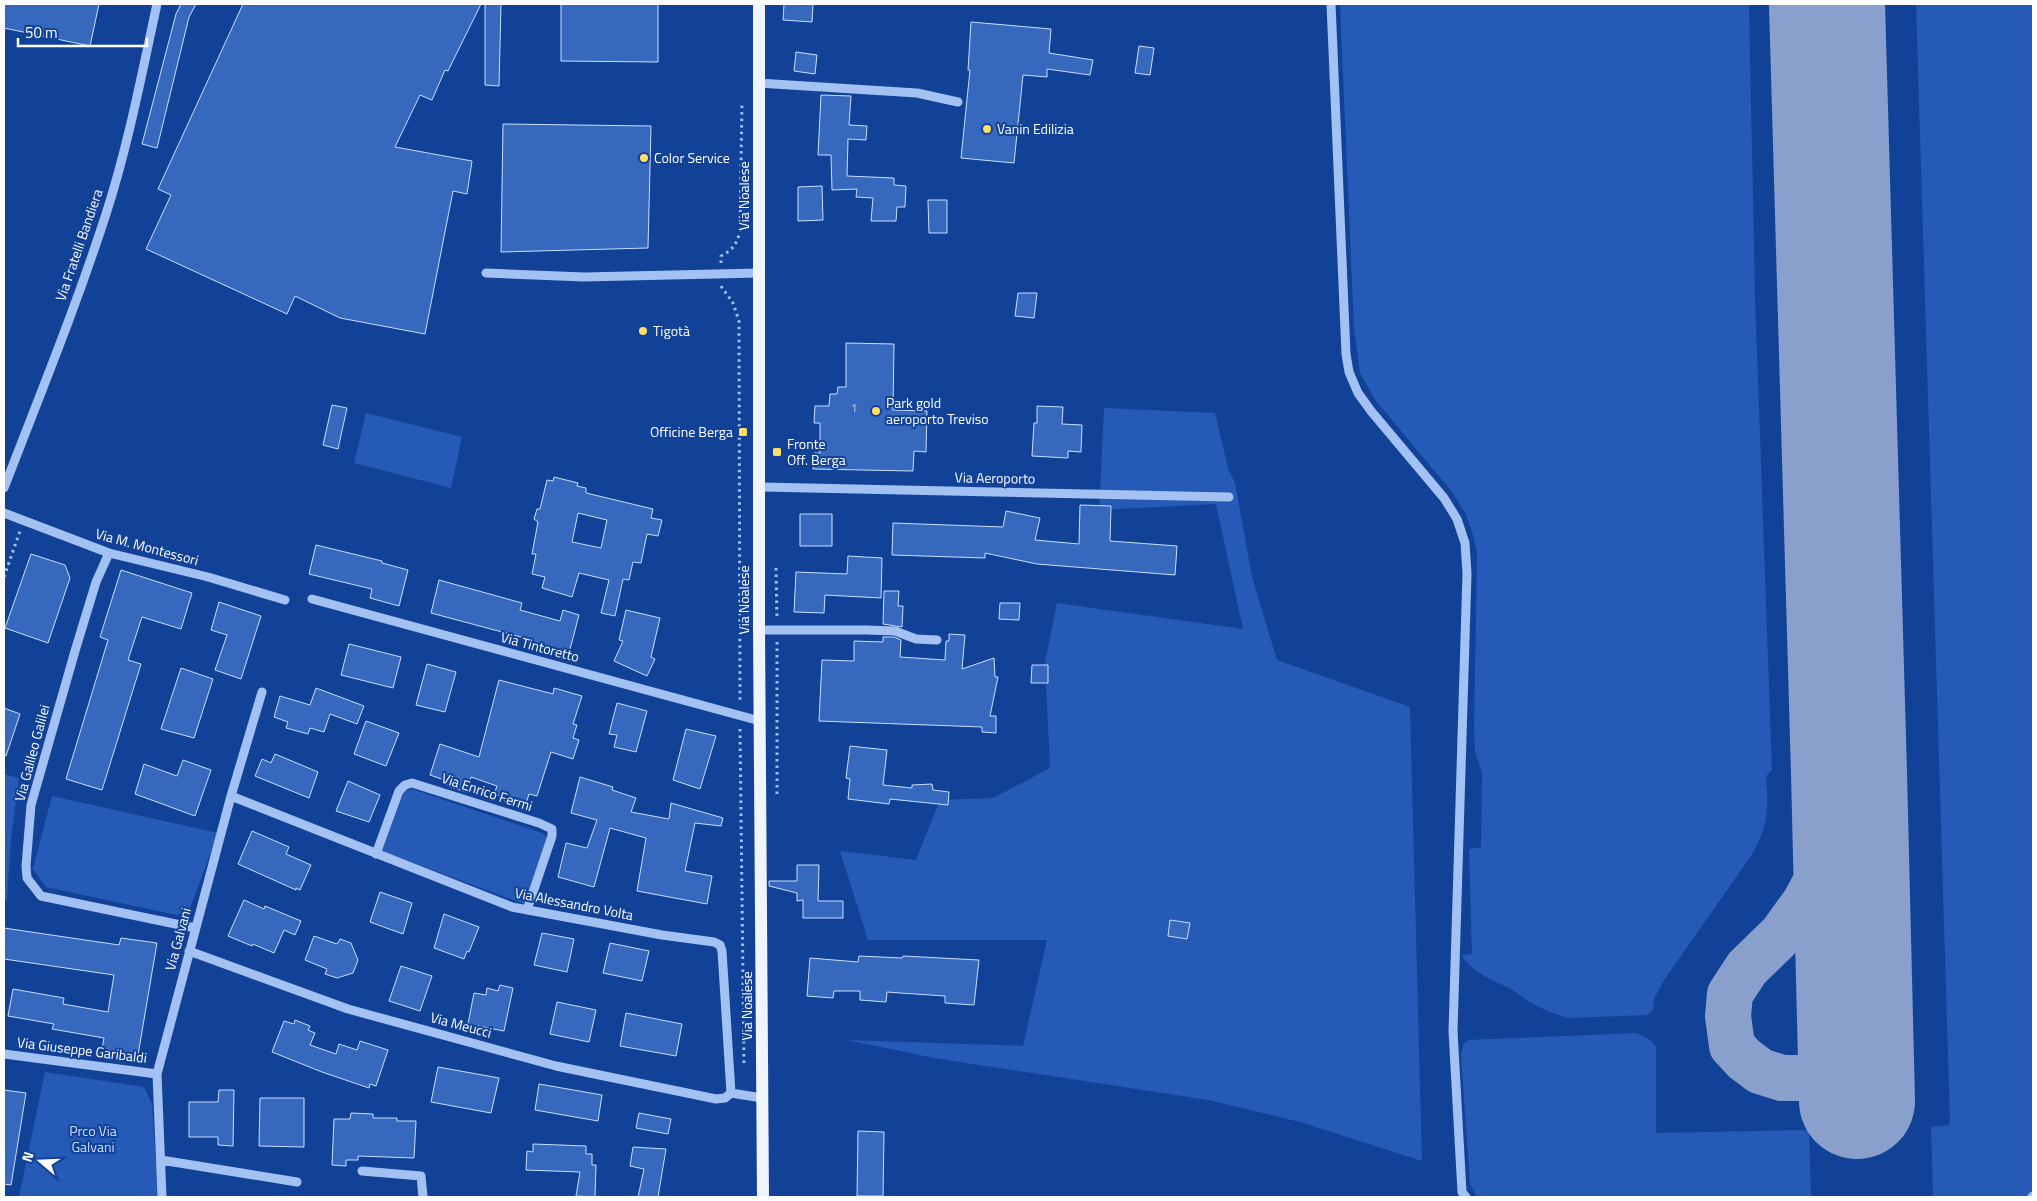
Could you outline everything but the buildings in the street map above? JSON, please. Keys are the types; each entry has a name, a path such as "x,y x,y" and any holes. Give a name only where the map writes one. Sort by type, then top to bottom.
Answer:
{"main road":[{"name":"Via Noalese","path":"758,4 759,630 763,1197"}],"street":[{"name":"Via Fratelli Bandiera","path":"4,488 66,327 106,213 137,96 157,4"},
{"path":"1330,4 1345,345 1349,372 1358,393 1371,411 1444,498 1457,519 1465,544 1467,574 1453,1031 1462,1192 1466,1197"},
{"path":"758,83 917,94 958,102"},
{"path":"486,273 584,277 759,273"},
{"name":"Via Aeroporto","path":"759,487 1229,497"},
{"name":"Via M. Montessori","path":"4,513 109,553 208,577 285,600"},
{"name":"Via Galileo Galilei","path":"109,553 96,582 30,805 27,878 41,896 195,928"},
{"name":"Via Tintoretto","path":"312,599 760,721"},
{"path":"759,630 895,631 916,639 937,640"},
{"name":"Via Galvani","path":"162,1197 157,1074 230,796 262,692"},
{"name":"Via Enrico Fermi","path":"376,854 399,792 405,785 412,783 539,823 552,830 552,836 527,910"},
{"name":"Via Alessandro Volta","path":"230,796 512,907 662,935 714,942 720,945 722,951 731,1093"},
{"name":"Via Meucci","path":"189,951 348,1009 556,1066 716,1099 725,1098 731,1093"},
{"name":"Via Giuseppe Garibaldi","path":"4,1054 157,1074"},
{"path":"731,1093 762,1098"},
{"path":"161,1160 297,1182"},
{"path":"362,1171 421,1176 423,1197"}],"path":[{"path":"721,260 721,256 733,248 738,241 740,230 742,102"},
{"path":"721,283 721,287 733,303 739,321 740,716 744,1066"},
{"path":"4,577 23,521"}],"green space":[{"path":"1340,4 1749,4 1755,296 1772,770 1766,776 1766,818 1757,845 1664,980 1654,999 1653,1010 1647,1015 1568,1018 1541,1008 1512,990 1482,975 1462,955 1472,954 1469,849 1481,847 1482,773 1475,751 1474,730 1477,552 1465,513 1452,492 1376,401 1360,373 1354,329"},
{"path":"1916,4 2033,4 2033,1194 2028,1197 1933,1197 1931,1127 1948,1125 1950,1122"},
{"path":"1104,408 1215,413 1228,468 1235,483 1252,577 1277,660 1410,707 1422,1161 1300,1122 1208,1100 934,1058 847,1040 1023,1046 1047,940 868,940 840,851 916,860 940,800 993,798 1050,768 1045,662 1057,603 1243,629 1216,504 1099,510"},
{"path":"366,413 462,437 451,488 354,463"},
{"path":"4,774 19,778 11,839 7,900 4,899"},
{"path":"412,789 542,833 548,838 524,904 382,851 404,792"},
{"path":"52,796 218,833 189,911 176,915 46,887 33,869"},
{"path":"1636,1033 1650,1040 1656,1047 1656,1133 1809,1130 1811,1197 1477,1197 1470,1184 1461,1056 1465,1043 1469,1040"},
{"name":"Prco Via Galvani","path":"45,1072 144,1087 152,1104 158,1197 19,1197"}],"taxiway":[{"path":"1849,773 1831,854 1805,902 1782,934 1747,968 1730,994 1728,1016 1732,1046 1744,1059 1760,1071 1782,1078 1813,1078 1847,1047 1855,1020"}],"runway":[{"path":"1827,4 1857,1101"}],"place":[{"name":"Vanin Edilizia","path":"987,129"},
{"name":"Color Service","path":"644,158"},
{"name":"Tigotà","path":"643,331"},
{"name":"Park gold aeroporto Treviso","path":"876,411"},
{"name":"Officine Berga","path":"743,432"},
{"name":"Fronte Off. Berga","path":"777,452"}]}
